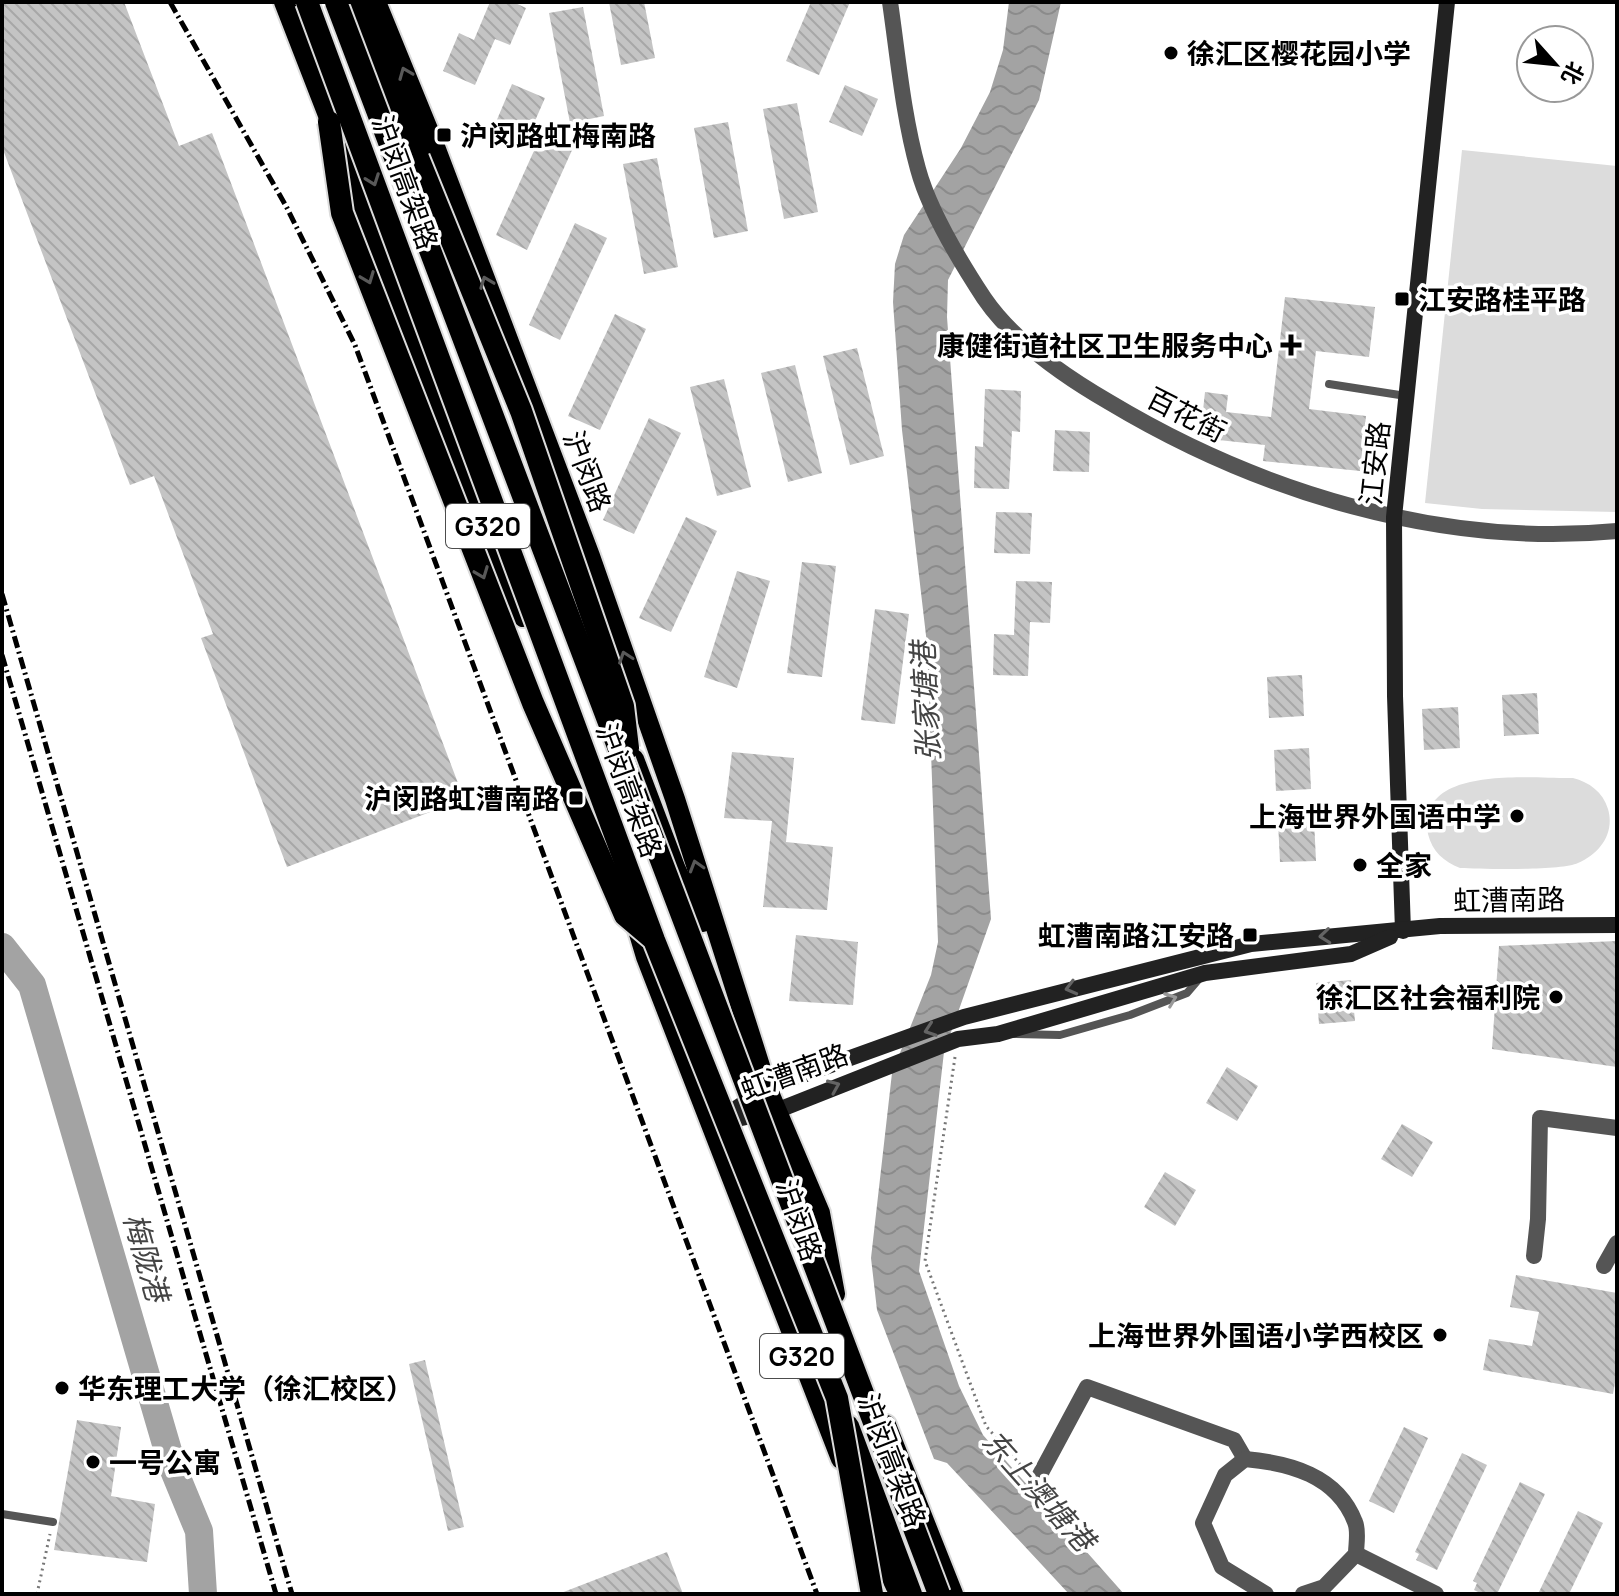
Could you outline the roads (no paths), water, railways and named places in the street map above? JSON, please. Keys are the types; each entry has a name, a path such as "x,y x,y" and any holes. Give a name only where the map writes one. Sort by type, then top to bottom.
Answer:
{"highway":[{"name":"沪闵高架路","path":"305,2 654,940 837,1398 902,1592"},
{"name":"沪闵高架路","path":"339,2 939,1594"},
{"path":"358,2 401,119 409,159 521,411 618,691 633,785"},
{"path":"329,122 342,213 533,703 625,915 654,940"},
{"path":"837,1398 870,1590"}],"main road":[{"name":"沪闵路","path":"284,2 625,884 646,957 864,1521 902,1592"},
{"path":"305,2 342,124 349,168"},
{"name":"沪闵路","path":"339,2 409,159 770,1113 820,1213 835,1294 953,1594"},
{"name":"沪闵路","path":"376,2 434,144 585,541 651,730 727,968 762,1090"},
{"name":"江安路","path":"1403,931 1395,696 1394,517 1447,2"},
{"path":"651,730 655,813"},
{"name":"沪闵路","path":"676,870 727,968"},
{"name":"沪闵路","path":"625,884 662,949 733,1116 902,1592"},
{"name":"虹漕南路","path":"733,1116 762,1090 964,1017 1251,944 1517,923 1617,925"},
{"name":"虹漕南路","path":"713,1124 733,1116 770,1113 892,1062 958,1039 998,1034 1205,973 1351,954 1403,931"}],"street":[{"name":"百花街","path":"890,2 911,137 924,188 986,301 1032,348 1064,374 1145,424 1248,473 1394,517 1541,534 1617,531"},
{"path":"1534,1256 1540,1118 1617,1128"},
{"path":"1604,1266 1617,1243"},
{"path":"1036,1482 1087,1387 1234,1440 1245,1459"},
{"path":"1266,1594 1222,1567 1203,1523 1225,1475 1245,1459 1300,1467 1324,1483 1342,1501 1357,1524 1356,1554 1324,1587 1303,1594"},
{"path":"1356,1554 1436,1594"}],"lane":[{"path":"1329,384 1407,396"},
{"path":"2,1514 53,1522"}],"water":[{"path":"1009,2 1061,2 1039,100 948,280 947,317 991,919 944,1052 919,1271 959,1386 983,1435 1124,1594 1069,1594 947,1463 934,1459 877,1310 871,1258 892,1073 931,975 938,942 927,644 902,430 893,302 895,264 904,235 961,148 990,92 1003,50"}],"waterway":[{"name":"梅陇港","path":"2,947 32,985 173,1468 199,1531 203,1594"}],"railway":[{"path":"170,2 286,206 355,345 817,1594"},
{"path":"2,594 292,1594"},
{"path":"2,655 276,1594"}],"place":[{"name":"徐汇区樱花园小学","path":"1171,53"},
{"name":"沪闵路虹梅南路","path":"444,135"},
{"name":"江安路桂平路","path":"1402,299"},
{"name":"康健街道社区卫生服务中心","path":"1291,345"},
{"name":"沪闵路虹漕南路","path":"576,798"},
{"name":"上海世界外国语中学","path":"1517,816"},
{"name":"全家","path":"1360,865"},
{"name":"虹漕南路江安路","path":"1250,935"},
{"name":"徐汇区社会福利院","path":"1556,997"},
{"name":"上海世界外国语小学西校区","path":"1440,1335"},
{"name":"华东理工大学（徐汇校区）","path":"62,1388"},
{"name":"一号公寓","path":"93,1462"}],"water label":[{"name":"张家塘港","path":"925,702"},
{"name":"东上澳塘港","path":"1039,1490"}]}
